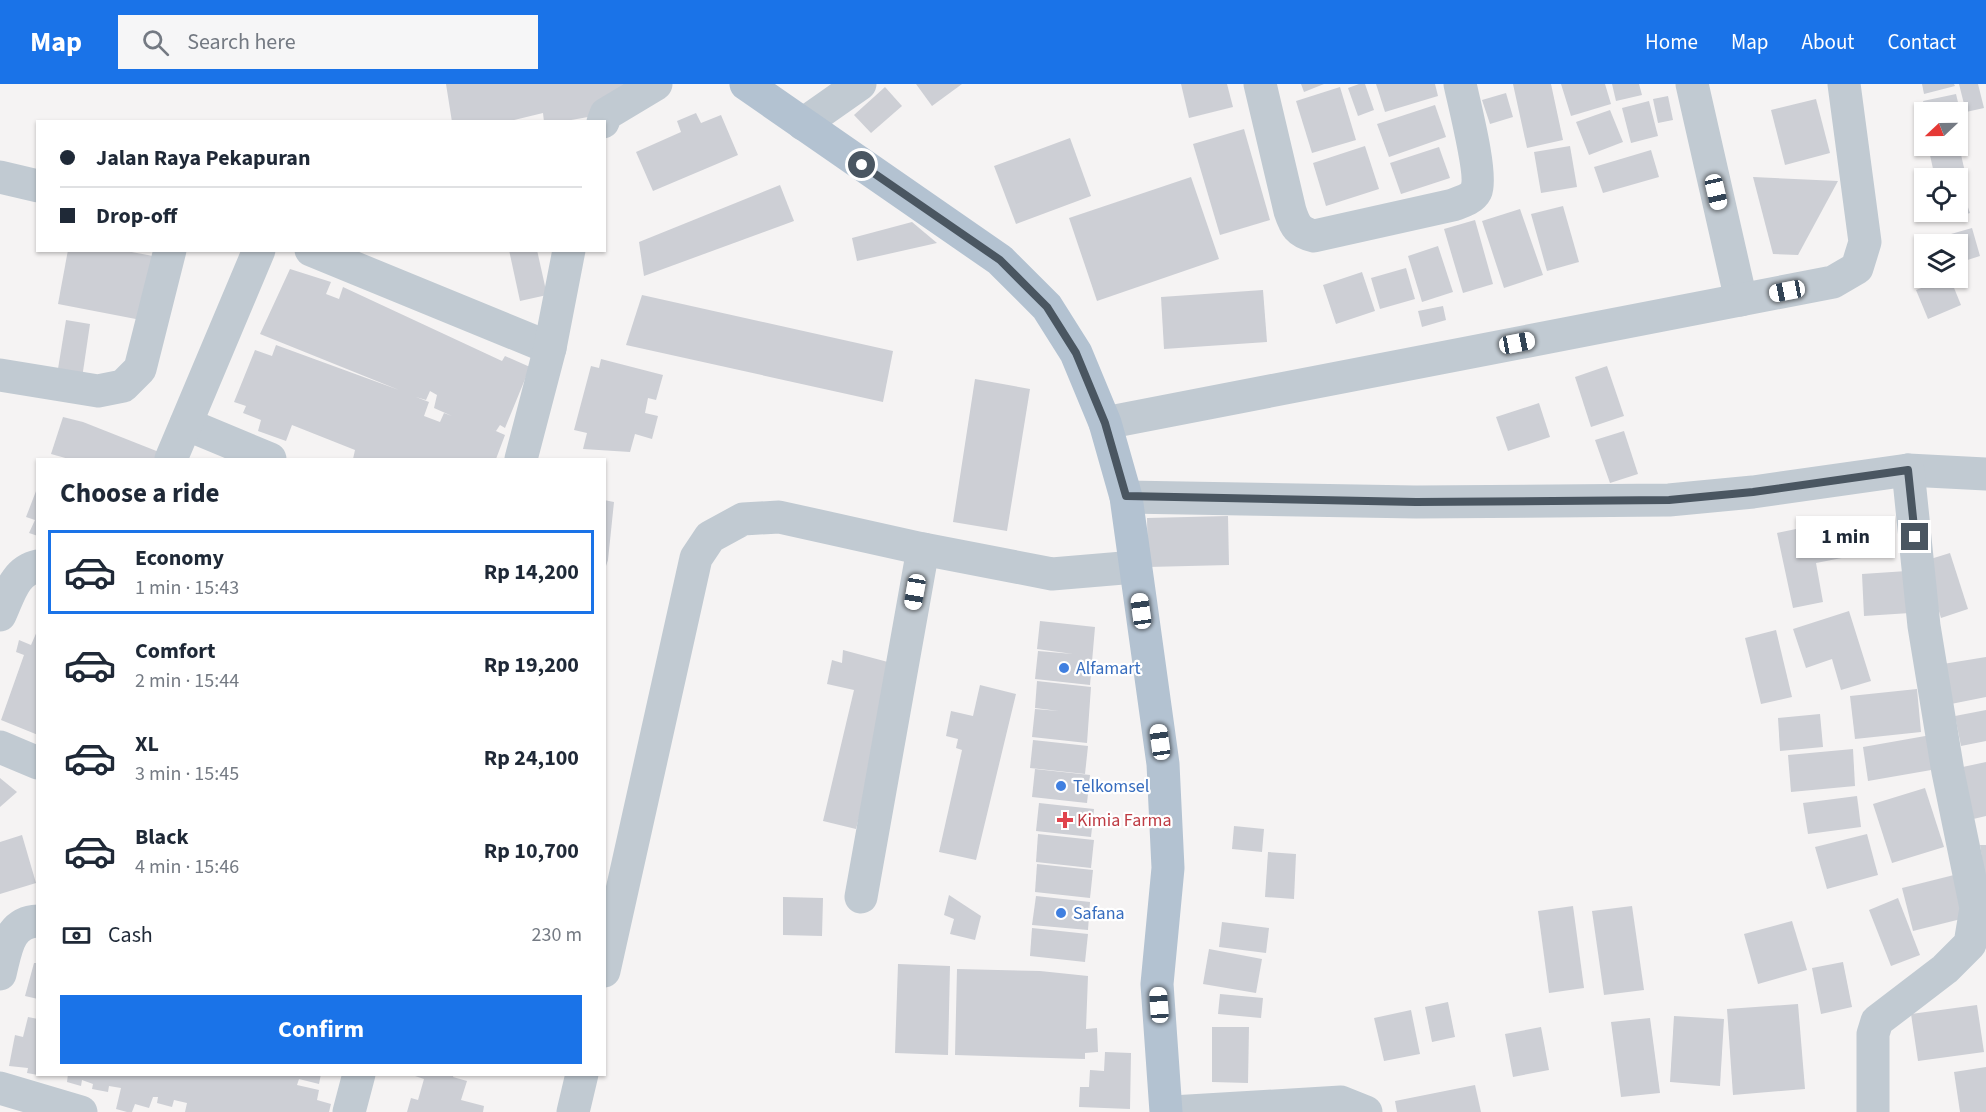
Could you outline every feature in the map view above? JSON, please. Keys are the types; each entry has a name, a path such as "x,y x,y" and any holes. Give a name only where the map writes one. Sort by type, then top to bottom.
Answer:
{"main road":[{"path":"746,84 1000,260 1047,307 1053,316 1076,353 1105,423 1126,496 1163,764 1168,868 1157,984 1166,1112"}],"street":[{"path":"604,120 606,114 656,84"},
{"path":"803,124 860,84"},
{"path":"1260,84 1294,225 1302,233 1314,236 1453,205 1467,200 1476,191 1478,174 1460,84"},
{"path":"1692,84 1741,300"},
{"path":"1105,423 1833,282 1857,268 1865,242 1844,84"},
{"path":"0,177 36,186"},
{"path":"0,375 98,391 123,386 140,369 170,252"},
{"path":"171,458 258,252"},
{"path":"316,252 550,348"},
{"path":"521,458 550,348 570,252"},
{"path":"186,424 268,458"},
{"path":"1126,496 1416,502 1669,500 1753,492 1908,470 1986,474"},
{"path":"1873,1112 1873,1034 1877,1021 1946,969 1970,944 1976,908 1948,772 1924,627 1908,470"},
{"path":"606,961 696,558 710,537 743,519 779,517 923,549 1052,574 1135,567"},
{"path":"861,897 923,549"},
{"path":"0,615 18,577 24,571 36,567"},
{"path":"0,747 36,762"},
{"path":"0,974 9,937 17,926 36,921"},
{"path":"349,1112 358,1076"},
{"path":"573,1112 582,1076"},
{"path":"0,1088 81,1112"},
{"path":"1172,1112 1341,1102 1366,1112"}],"building":[{"path":"446,84 638,84 605,114 571,120 544,120 543,113 514,120 452,120"},
{"path":"916,84 962,84 932,106"},
{"path":"1181,84 1227,84 1233,107 1189,118"},
{"path":"1301,84 1324,84 1304,92"},
{"path":"1365,84 1374,110 1358,116 1348,88"},
{"path":"1376,84 1435,84 1438,96 1385,112"},
{"path":"1513,84 1551,84 1563,140 1527,148"},
{"path":"1561,84 1605,84 1611,104 1571,116"},
{"path":"1612,84 1639,84 1642,95 1616,101"},
{"path":"1922,84 1954,84 1955,86 1924,94"},
{"path":"1959,84 1978,84 1984,108 1968,112 1968,102 1964,102"},
{"path":"885,87 902,106 871,133 854,115"},
{"path":"1340,87 1356,140 1312,153 1296,101"},
{"path":"1506,93 1513,117 1490,124 1482,100"},
{"path":"1956,94 1958,102 1923,102"},
{"path":"1668,96 1673,120 1658,123 1653,99"},
{"path":"1816,99 1830,153 1785,165 1771,110"},
{"path":"1649,101 1658,136 1631,143 1622,108"},
{"path":"1435,105 1446,137 1389,157 1377,124"},
{"path":"1610,110 1623,142 1589,155 1576,122"},
{"path":"696,113 701,123 721,115 738,155 653,191 636,152 681,132 677,121"},
{"path":"1244,129 1270,220 1220,235 1193,144"},
{"path":"1070,138 1091,196 1016,224 994,166"},
{"path":"1365,146 1379,189 1326,206 1313,163"},
{"path":"1570,146 1577,187 1541,193 1534,152"},
{"path":"1439,147 1450,178 1401,194 1390,163"},
{"path":"1651,150 1659,177 1603,193 1594,167"},
{"path":"1930,156 1961,156 1964,168 1933,168"},
{"path":"1191,177 1219,259 1097,301 1069,218"},
{"path":"1753,177 1838,181 1798,255 1773,254"},
{"path":"780,185 794,221 644,276 639,242"},
{"path":"1563,206 1579,262 1547,271 1531,214"},
{"path":"1520,209 1543,275 1504,288 1482,221"},
{"path":"1475,220 1493,284 1463,293 1444,229"},
{"path":"912,222 937,243 857,261 852,238"},
{"path":"1972,228 1980,256 1968,260 1968,234 1951,234"},
{"path":"1438,246 1453,292 1422,302 1408,256"},
{"path":"68,252 132,252 153,256 141,320 58,304"},
{"path":"509,252 537,252 547,295 520,301"},
{"path":"1406,268 1415,299 1380,309 1371,278"},
{"path":"290,269 331,282 326,294 339,299 343,287 502,361 505,356 530,367 505,428 500,425 496,431 489,428 505,435 496,458 353,458 355,450 292,425 286,441 258,431 261,420 243,413 246,406 234,402 255,350 272,356 276,345 399,390 260,334","holes":["430,391 437,395 434,408 452,416 444,413 440,422 424,416 429,402 416,397 426,400"]},
{"path":"1362,272 1375,311 1336,324 1323,285"},
{"path":"1954,288 1961,305 1928,319 1916,290"},
{"path":"1263,290 1267,342 1164,349 1161,297"},
{"path":"642,295 893,351 883,402 626,345"},
{"path":"1443,306 1446,320 1422,327 1418,311"},
{"path":"66,320 90,324 81,385 56,381"},
{"path":"601,359 663,375 656,400 648,398 645,413 658,416 652,439 635,434 630,452 583,449 587,433 574,430 591,366 599,368"},
{"path":"1607,366 1624,416 1591,427 1575,377"},
{"path":"975,379 1030,389 1007,531 953,522"},
{"path":"1539,403 1550,437 1508,451 1496,417"},
{"path":"63,417 83,422 159,452 156,458 65,458 51,454"},
{"path":"1624,431 1638,474 1610,483 1595,440"},
{"path":"36,491 36,535 29,533 35,520 26,517"},
{"path":"606,500 614,502 606,566"},
{"path":"1228,516 1229,565 1148,567 1147,518"},
{"path":"1844,519 1852,556 1816,563 1823,602 1793,608 1777,533"},
{"path":"1950,553 1968,609 1941,618 1924,561"},
{"path":"1907,571 1910,613 1864,616 1862,574"},
{"path":"1849,611 1871,681 1841,690 1832,659 1806,668 1793,629"},
{"path":"1040,621 1095,627 1090,685 1035,679 1038,651 1073,654 1037,649"},
{"path":"1776,630 1792,697 1761,704 1745,638"},
{"path":"36,634 36,734 1,720 24,655 16,652 19,640 31,645"},
{"path":"843,650 899,665 856,829 823,821 854,690 827,684 832,660 842,663"},
{"path":"1986,657 1986,697 1951,704 1943,664"},
{"path":"1037,681 1091,687 1087,743 1032,737 1035,709 1059,711 1035,708"},
{"path":"980,685 1016,694 976,860 939,852 962,750 956,748 958,739 946,736 951,711 973,716"},
{"path":"1917,689 1921,732 1855,739 1850,696"},
{"path":"1986,710 1986,741 1961,746 1955,716"},
{"path":"1820,714 1823,747 1780,751 1778,718"},
{"path":"1931,735 1937,769 1868,781 1863,747"},
{"path":"1033,740 1088,746 1085,774 1030,768"},
{"path":"1853,749 1855,786 1791,792 1788,755"},
{"path":"1986,762 1986,816 1969,820 1958,768"},
{"name":"Telkomsel","path":"1035,769 1090,775 1087,803 1032,797"},
{"path":"0,778 17,792 0,807"},
{"path":"1925,788 1944,847 1892,863 1873,804"},
{"path":"1857,796 1861,827 1808,834 1803,803"},
{"name":"Kimia Farma","path":"1039,803 1094,809 1091,837 1036,831"},
{"path":"1234,826 1264,829 1262,852 1232,849"},
{"path":"1038,834 1094,840 1091,868 1036,862"},
{"path":"1867,834 1878,875 1827,889 1815,847"},
{"path":"22,835 36,883 0,894 0,842"},
{"path":"1980,845 1986,845 1986,884"},
{"path":"1268,852 1296,854 1294,899 1265,897"},
{"path":"1037,864 1093,870 1090,898 1035,892"},
{"path":"1954,875 1965,918 1913,931 1902,888"},
{"path":"949,895 981,916 975,940 950,934 954,919 944,915"},
{"name":"Safana","path":"1036,896 1090,902 1088,930 1032,925"},
{"path":"783,897 823,898 822,936 783,935"},
{"path":"1898,898 1920,955 1891,966 1869,910"},
{"path":"1573,906 1584,988 1549,993 1538,911"},
{"path":"1632,906 1644,990 1604,995 1592,911"},
{"path":"1792,921 1807,970 1758,984 1744,934"},
{"path":"1222,922 1269,928 1266,953 1219,947"},
{"path":"1032,928 1088,934 1085,962 1030,956"},
{"path":"1209,949 1262,959 1256,993 1203,984"},
{"path":"1843,962 1852,1007 1821,1014 1812,968"},
{"path":"34,963 36,963 36,999 25,996"},
{"path":"898,964 950,966 948,1055 895,1053"},
{"path":"957,969 1040,971 1088,976 1086,1029 1097,1028 1098,1052 1085,1053 1085,1059 955,1055"},
{"path":"1220,994 1263,998 1261,1018 1218,1014"},
{"path":"1448,1002 1455,1037 1432,1042 1425,1007"},
{"path":"1798,1004 1805,1089 1733,1095 1727,1009"},
{"path":"1977,1005 1984,1052 1918,1061 1911,1014"},
{"path":"1411,1010 1420,1054 1384,1061 1374,1018"},
{"path":"1674,1016 1724,1019 1720,1086 1670,1082"},
{"path":"28,1017 36,1019 36,1075 27,1073 28,1068 9,1066 15,1035 23,1037"},
{"path":"1650,1018 1660,1093 1621,1097 1611,1022"},
{"path":"1212,1027 1249,1027 1248,1083 1212,1082"},
{"path":"1541,1027 1549,1070 1513,1077 1505,1034"},
{"path":"1105,1052 1131,1053 1130,1109 1079,1107 1080,1087 1089,1087 1090,1070 1104,1071"},
{"path":"1986,1067 1986,1112 1960,1112 1954,1072"},
{"path":"68,1076 321,1076 319,1084 299,1079 297,1085 319,1090 317,1100 331,1104 329,1112 185,1112 187,1103 174,1100 172,1107 157,1103 158,1097 153,1097 149,1108 135,1104 132,1112 127,1112 116,1109 121,1088 109,1086 108,1092 92,1089 93,1084 82,1080 81,1086 67,1082"},
{"path":"415,1076 453,1076 467,1081 461,1100 484,1106 483,1112 407,1112 411,1098 418,1100 424,1079"},
{"path":"1475,1085 1481,1112 1397,1112 1395,1101"}],"place":[{"name":"Alfamart","path":"1064,668"},
{"name":"Telkomsel","path":"1061,786"},
{"name":"Kimia Farma","path":"1065,820"},
{"name":"Safana","path":"1061,913"}],"route":[{"path":"862,165 1000,260 1047,307 1076,353 1105,423 1126,496 1416,502 1669,500 1753,492 1908,470 1915,537"}]}
